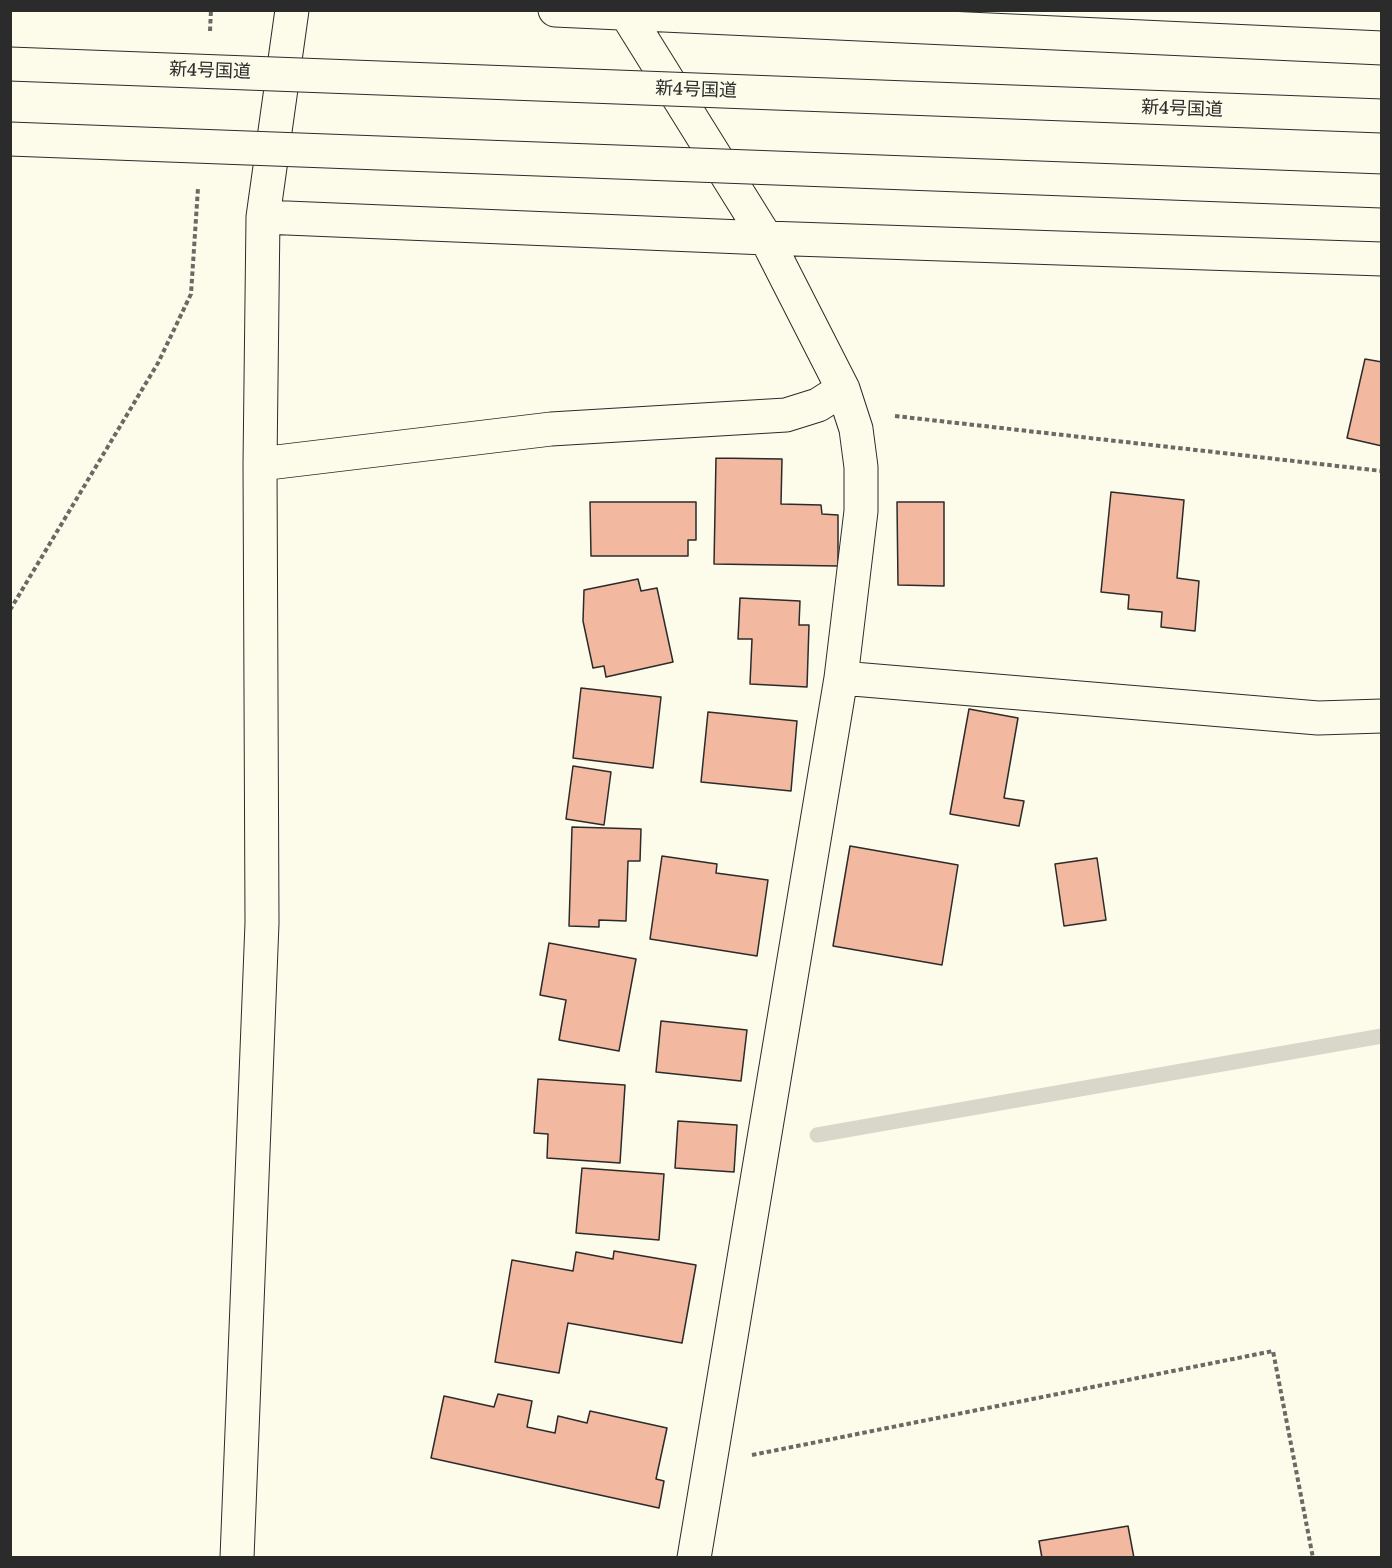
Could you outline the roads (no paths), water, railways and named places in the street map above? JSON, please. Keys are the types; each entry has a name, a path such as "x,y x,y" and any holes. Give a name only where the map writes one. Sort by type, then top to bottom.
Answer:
{"main road":[{"path":"237,1557 262,922 260,464 263,217 292,10"},
{"path":"555,10 1382,48"},
{"path":"625,13 766,238 846,400 856,429 861,467 861,511 841,678 694,1557"},
{"name":"新4号国道","path":"10,64 1382,117"},
{"path":"10,139 1382,191"},
{"path":"263,217 766,238 1382,259"},
{"path":"260,464 551,429 786,415 818,405 846,400"},
{"path":"841,678 1318,718 1382,716"}],"waterway":[{"path":"817,1135 1382,1036"}]}
